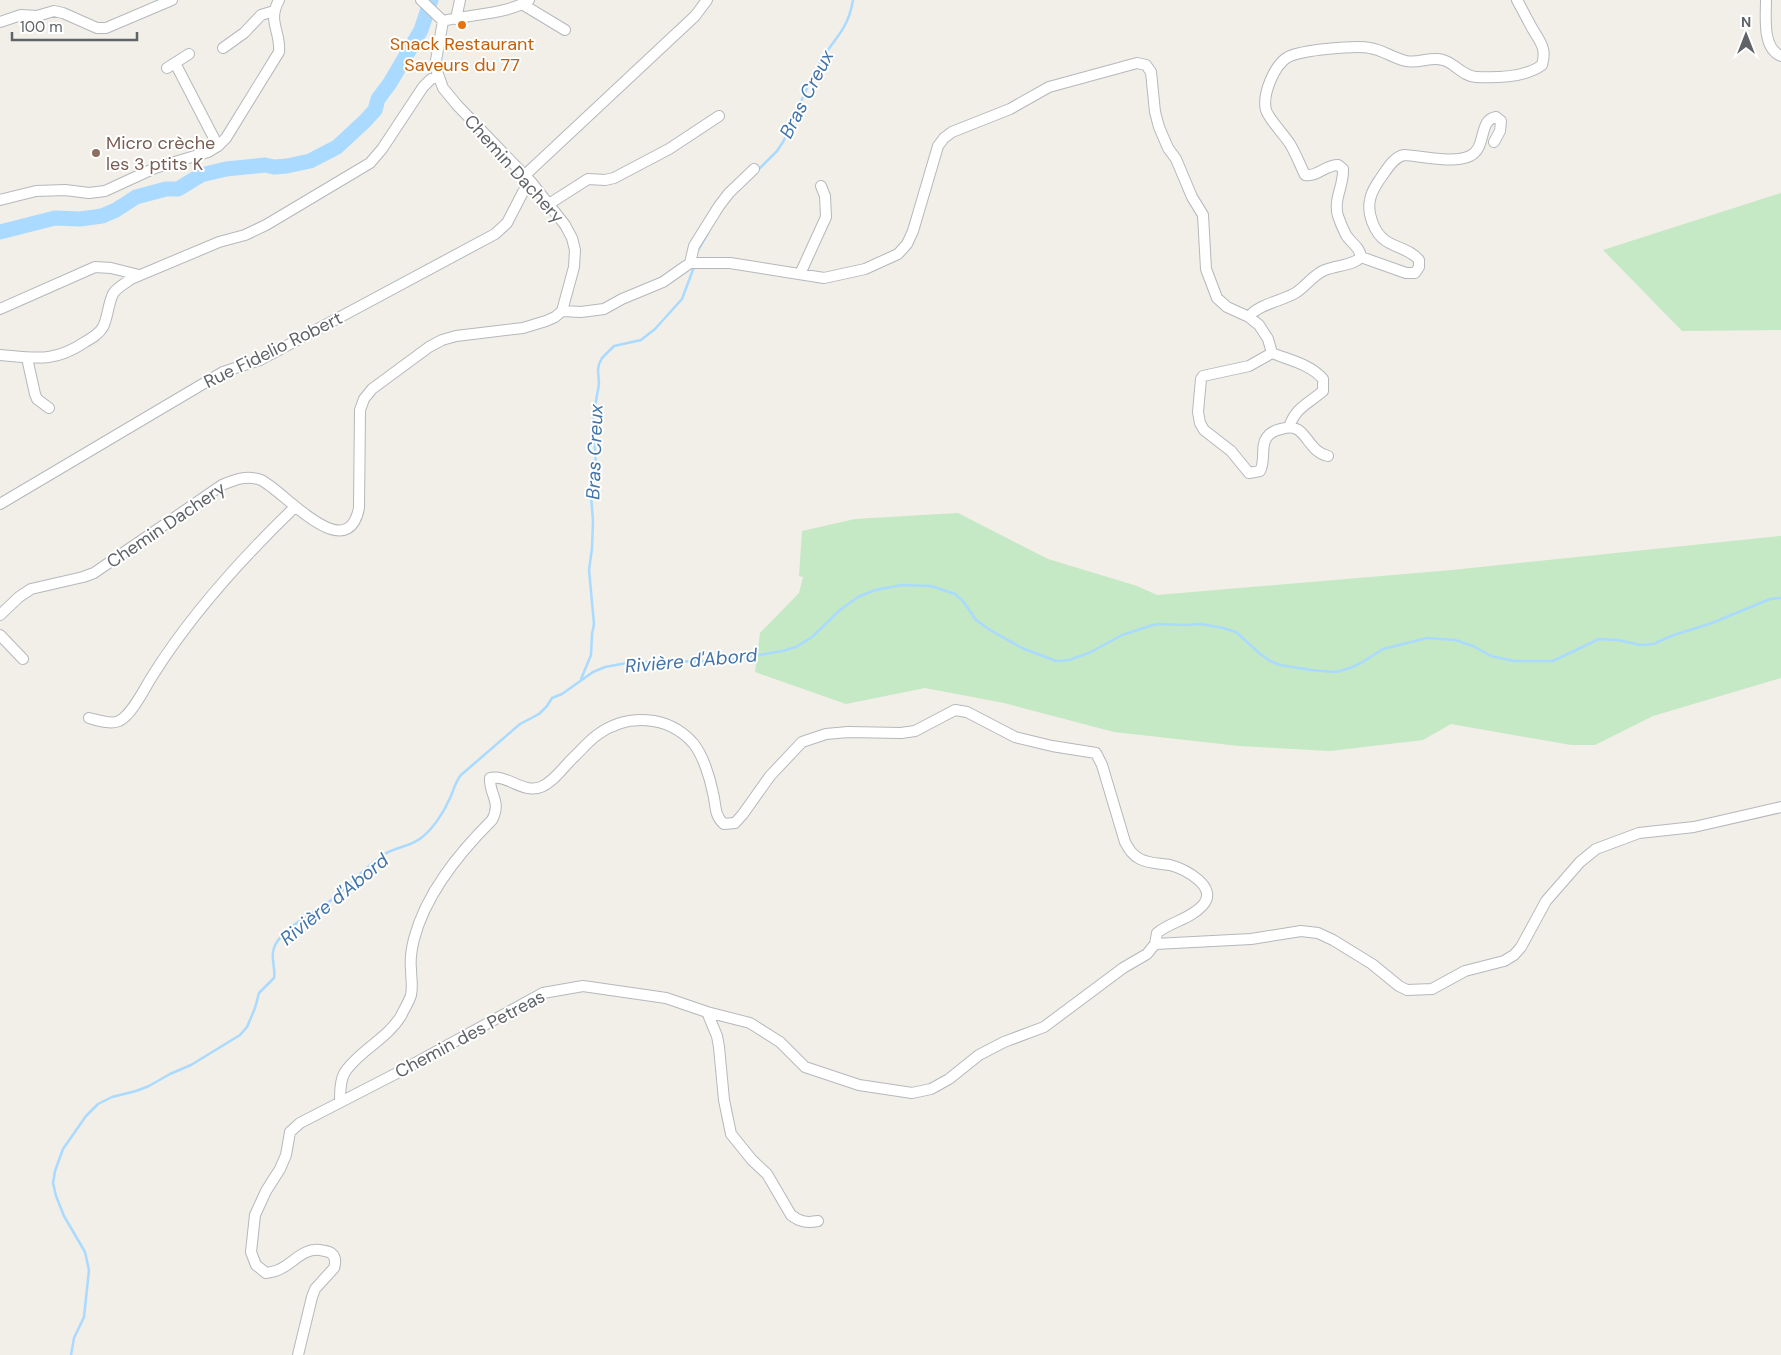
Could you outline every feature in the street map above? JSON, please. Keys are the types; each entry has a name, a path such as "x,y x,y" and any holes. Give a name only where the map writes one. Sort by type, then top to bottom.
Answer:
{"street":[{"path":"0,22 21,15 37,16 54,11 63,12 97,28 102,28 172,0"},
{"path":"0,200 36,191 105,191 155,168 208,152 218,146 226,138 280,52 280,44 274,24 274,11 279,0"},
{"path":"422,0 442,18 456,19 484,14 526,2 565,30"},
{"path":"456,19 460,0"},
{"path":"1494,142 1500,131 1500,121 1496,117 1489,120 1486,124 1479,145 1473,154 1468,157 1453,159 1404,155 1397,158 1374,188 1370,198 1371,215 1376,230 1384,240 1414,255 1419,260 1420,268 1415,273 1406,273 1362,257 1358,248 1347,236 1338,215 1336,205 1337,194 1343,177 1343,169 1338,165 1333,165 1315,175 1305,175 1291,145 1266,110 1265,97 1274,72 1287,57 1341,47 1369,47 1406,62 1441,59 1460,71 1475,77 1528,73 1542,66 1544,60 1543,48 1541,40 1534,32 1517,0"},
{"path":"1766,0 1768,41 1772,49 1781,56"},
{"name":"Rue Fidelio Robert","path":"0,504 224,372 260,360 496,234 507,223 528,180 707,2"},
{"path":"223,48 244,33 261,15 274,11"},
{"path":"0,356 48,358 81,345 94,337 103,326 114,294 119,287 139,275 219,242 245,235 370,163 382,149 423,87 431,79 438,77 435,66 442,18"},
{"path":"189,54 171,65 218,146"},
{"path":"562,311 581,312 604,309 622,299 663,282 690,263 730,263 818,277 829,277 865,269 898,254 907,244 913,231 938,146 952,132 1010,109 1050,87 1132,64 1142,64 1149,68 1151,72 1158,127 1168,148 1176,159 1192,197 1203,215 1206,269 1217,298 1227,307 1249,317 1264,330 1272,353"},
{"name":"Chemin Dachery","path":"0,615 19,597 31,589 94,573 222,485 239,478 251,477 266,482 320,525 332,530 346,529 354,522 359,508 360,410 364,399 372,389 429,347 456,336 523,328 546,321 562,311 572,274 575,250 572,238 549,204 457,105 443,88 438,77"},
{"path":"549,204 588,179 605,180 614,178 669,149 720,116"},
{"path":"690,263 694,246 719,206 729,193 754,169"},
{"path":"800,274 826,217 821,186"},
{"path":"1249,317 1259,308 1293,295 1322,272 1355,262 1362,257"},
{"path":"0,309 96,267 111,268 139,275"},
{"path":"1272,353 1305,366 1319,374 1323,379 1323,391 1300,408 1293,416 1289,427"},
{"path":"1272,353 1249,366 1203,376 1201,379 1198,412 1200,424 1204,430 1231,451 1249,473 1260,471 1264,442 1268,436 1276,430 1289,427 1299,429 1308,443 1320,454 1328,456"},
{"path":"28,358 37,399 49,408"},
{"path":"89,718 113,722 123,718 219,585 295,507"},
{"path":"0,635 23,659"},
{"name":"Chemin des Petreas","path":"298,1355 315,1289 334,1268 336,1260 328,1251 316,1250 301,1254 278,1271 266,1273 256,1265 252,1252 255,1215 266,1190 280,1169 286,1154 290,1132 300,1123 397,1073 543,992 583,986 666,998 707,1012 750,1023 780,1042 805,1067 859,1085 912,1093 931,1089 949,1079 979,1055 1004,1042 1044,1027 1123,968 1148,954 1155,944 1157,934 1162,929 1195,912 1204,905 1208,897 1207,890 1202,882 1185,872 1170,865 1149,863 1137,858 1130,852 1125,842 1102,765 1096,753 1052,746 1016,737 967,712 955,710 915,731 901,733 848,732 826,734 802,742 770,776 744,814 735,823 724,824 719,820 715,810 714,794 701,754 693,743 680,732 664,723 650,720 621,722 598,735 553,779 542,787 532,789 501,779 490,778 496,802 495,814 492,820 449,869 420,917 413,940 410,969 411,997 400,1018 344,1074 340,1091 340,1102"},
{"path":"1155,944 1252,939 1301,931 1318,933 1372,964 1399,986 1407,990 1432,989 1465,971 1504,961 1514,955 1522,947 1546,901 1580,862 1596,849 1639,833 1694,827 1781,806"},
{"path":"707,1012 717,1036 724,1100 731,1134 752,1160 767,1174 791,1215 797,1220 808,1223 818,1221"}],"green space":[{"path":"1781,193 1781,330 1682,331 1603,250"},
{"path":"958,513 1048,559 1137,586 1157,595 1452,570 1781,536 1781,678 1653,716 1595,745 1571,745 1451,724 1423,740 1330,751 1239,746 1114,732 1004,703 925,688 846,704 755,672 760,633 799,593 803,577 799,576 802,531 855,519"}],"waterway":[{"path":"0,232 55,218 80,219 102,216 116,210 136,197 166,189 178,189 201,175 226,169 265,165 274,167 287,166 310,161 337,147 375,110 378,99 390,83 421,30 431,0"},
{"name":"Bras Creux","path":"757,171 777,151 783,142 814,73 848,20 853,0"},
{"name":"Bras Creux","path":"697,252 708,233"},
{"name":"Bras Creux","path":"581,679 591,655 594,624 589,570 593,521 591,496 596,466 593,418 599,384 599,364 602,358 614,346 641,340 655,329 682,299 694,267"},
{"name":"Rivière d'Abord","path":"71,1355 74,1338 84,1317 89,1270 85,1252 64,1216 53,1183 63,1149 86,1116 98,1104 112,1097 149,1086 191,1065 240,1035 247,1027 259,993 274,978 273,951 282,935 296,923 326,904 383,855 417,841 434,825 448,803 457,780 461,775 520,724 539,714 552,698 562,694 593,672 605,667 632,662 725,661 782,651 796,647 812,637 840,610 858,597 875,590 902,585 931,586 955,594 963,601 976,620 990,630 1022,648 1056,661 1069,660 1089,653 1122,635 1153,625 1201,624 1236,632 1259,653 1280,665 1336,672 1361,663 1383,649 1427,638 1455,640 1473,646 1491,656 1514,661 1553,661 1599,639 1618,640 1640,645 1653,644 1712,623 1770,599 1781,598"}],"place":[{"name":"Snack Restaurant Saveurs du 77","path":"462,25"},
{"name":"Micro crèche les 3 ptits K","path":"96,153"}]}
